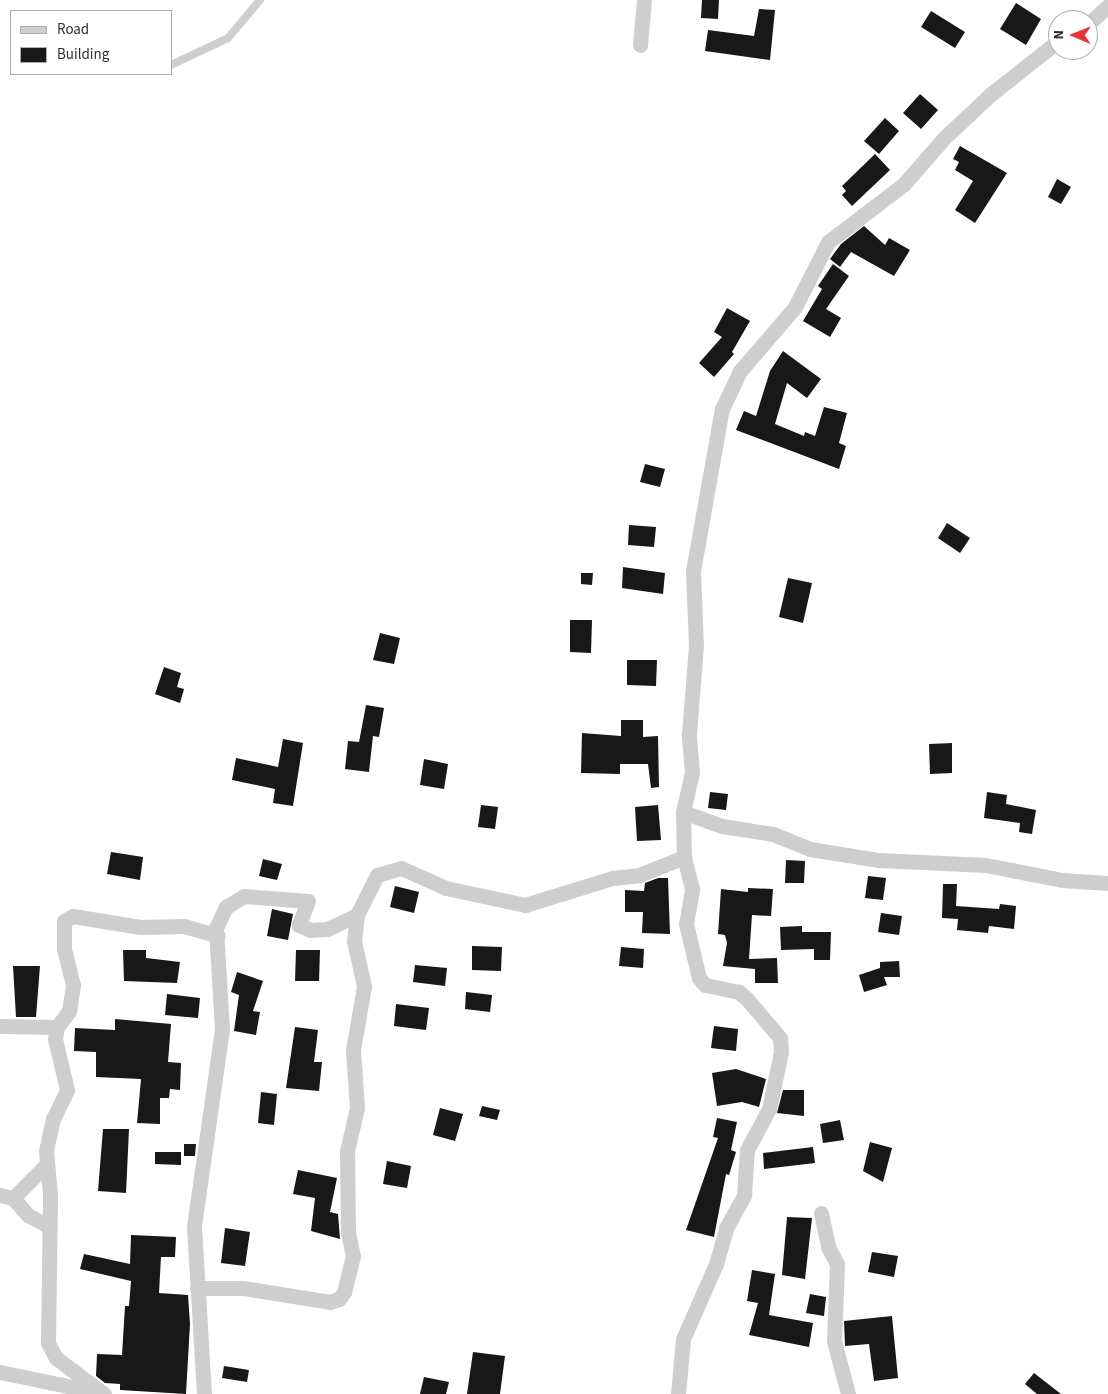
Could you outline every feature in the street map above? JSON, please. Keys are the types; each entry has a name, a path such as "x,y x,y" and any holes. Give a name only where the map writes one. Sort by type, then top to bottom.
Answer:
{"street":[{"path":"640,45 644,0"},
{"path":"1098,15 1108,6"},
{"path":"678,1394 683,1338 716,1264 726,1228 744,1195 748,1150 769,1109 781,1052 780,1038 740,992 705,985 700,978 686,924 692,888 684,857 683,812 692,772 689,734 696,646 693,571 715,437 729,388 740,370 784,323 828,242 904,184 944,138 991,94 1048,50"},
{"path":"683,812 722,826 773,834 810,848 879,860 986,866 1062,880 1108,884"},
{"path":"197,1288 243,1288 330,1302 339,1299 344,1292 352,1256 348,1232 347,1151 357,1108 353,1050 364,986 354,941 357,915 373,880 393,869 418,873 446,888 525,905 612,878 639,875 684,857"},
{"path":"204,1394 194,1226 222,1030 218,936 216,928 226,907 244,896 308,901 299,925 310,930 327,929 357,915"},
{"path":"104,1394 71,1372 50,1349 46,1165 50,1130 67,1090 56,1046 57,1027 72,1000 73,984 64,948 64,921 68,916 140,927 184,926 218,936"},
{"path":"0,1026 57,1027"},
{"path":"46,1165 6,1197 28,1215 47,1225"},
{"path":"821,1213 828,1247 837,1264 834,1341 848,1394"},
{"path":"0,1372 104,1394"}],"lane":[{"path":"172,65 228,38 260,0"}],"building":[{"path":"702,0 719,0 718,19 701,18"},
{"path":"1016,3 1041,19 1026,45 1000,29"},
{"path":"759,9 775,10 770,60 705,51 708,30 754,36"},
{"path":"931,11 965,32 955,48 921,27"},
{"path":"920,94 938,110 921,129 903,113"},
{"path":"885,118 899,131 879,154 864,141"},
{"path":"960,146 1007,173 975,223 955,210 973,181 955,170 959,162 953,159"},
{"path":"875,154 890,170 852,206 842,195 846,191 842,186"},
{"path":"1057,179 1071,187 1061,204 1048,197"},
{"path":"864,226 885,245 889,238 910,250 894,276 851,252 840,267 830,259 841,244"},
{"path":"833,264 849,276 826,309 841,318 830,337 803,321 822,289 818,286"},
{"path":"727,308 750,321 732,352 734,354 714,377 699,363 722,337 714,332"},
{"path":"783,351 821,379 807,398 787,383 775,424 804,436 805,432 815,436 824,407 847,413 839,443 846,446 839,469 736,430 744,411 756,416 770,371"},
{"path":"645,464 665,469 660,487 640,482"},
{"path":"947,523 970,538 960,553 938,538"},
{"path":"629,525 656,527 654,547 628,545"},
{"path":"623,567 665,573 663,594 622,588"},
{"path":"581,573 593,573 592,585 581,584"},
{"path":"788,578 812,583 803,623 779,617"},
{"path":"570,620 592,620 591,653 570,652"},
{"path":"380,633 400,638 394,664 373,660"},
{"path":"627,660 657,660 656,686 627,685"},
{"path":"164,667 181,673 177,687 184,689 180,703 155,694"},
{"path":"366,705 384,708 379,737 373,736 369,772 345,769 348,741 359,742"},
{"path":"621,720 643,720 643,737 658,736 659,787 651,788 648,764 620,764 620,774 581,773 582,733 621,736"},
{"path":"283,739 303,743 293,806 273,803 275,789 232,780 236,758 278,767"},
{"path":"952,743 952,773 930,774 929,744"},
{"path":"424,759 448,764 444,789 420,785"},
{"path":"710,792 728,794 726,810 708,808"},
{"path":"987,792 1007,795 1006,804 1036,810 1032,834 1019,832 1020,823 984,818"},
{"path":"481,805 498,807 495,829 478,827"},
{"path":"658,805 661,840 637,841 635,807"},
{"path":"111,852 143,857 140,880 107,874"},
{"path":"263,859 282,864 277,880 259,876"},
{"path":"786,860 805,861 804,883 785,883"},
{"path":"868,876 886,878 883,900 865,898"},
{"path":"658,878 668,878 670,934 642,933 643,912 625,912 625,890 644,891 645,883"},
{"path":"943,884 957,884 956,906 999,909 1000,904 1016,906 1014,929 989,926 988,933 957,930 958,919 942,918"},
{"path":"395,886 419,892 414,913 390,907"},
{"path":"748,888 773,889 771,916 752,915 749,959 777,958 778,983 755,983 755,969 723,966 727,943 725,935 718,934 721,889 748,892"},
{"path":"272,909 293,914 288,940 267,936"},
{"path":"881,913 902,916 899,935 878,932"},
{"path":"802,926 802,932 831,932 830,960 814,960 814,949 781,950 780,927"},
{"path":"472,946 502,947 501,971 472,970"},
{"path":"621,947 644,949 643,968 619,966"},
{"path":"123,950 146,950 146,958 180,962 177,983 124,981"},
{"path":"296,950 320,950 319,981 295,981"},
{"path":"899,961 900,977 884,977 887,985 864,992 859,975 880,968 880,962"},
{"path":"415,965 447,968 445,986 413,982"},
{"path":"13,966 40,966 36,1017 16,1017"},
{"path":"237,972 263,981 253,1011 260,1012 256,1035 234,1031 239,995 231,992"},
{"path":"466,992 492,995 490,1012 465,1009"},
{"path":"167,994 200,998 198,1018 165,1015"},
{"path":"396,1004 429,1008 426,1030 394,1026"},
{"path":"115,1019 171,1024 168,1062 181,1063 180,1090 170,1089 169,1098 160,1098 160,1124 137,1123 141,1079 96,1077 96,1052 74,1051 75,1028 115,1030"},
{"path":"714,1026 738,1029 736,1051 711,1048"},
{"path":"295,1027 318,1030 314,1062 322,1062 319,1091 286,1088"},
{"path":"736,1069 766,1079 759,1107 742,1102 717,1106 712,1073"},
{"path":"783,1090 804,1090 804,1116 777,1113"},
{"path":"261,1092 277,1094 274,1125 258,1123"},
{"path":"482,1106 500,1110 497,1120 479,1116"},
{"path":"440,1108 463,1114 455,1141 433,1135"},
{"path":"717,1118 737,1122 731,1150 736,1152 729,1175 726,1174 714,1237 686,1230 718,1138 713,1137"},
{"path":"840,1120 844,1140 823,1143 820,1124"},
{"path":"103,1129 129,1129 126,1193 98,1191"},
{"path":"870,1142 892,1148 883,1182 863,1171"},
{"path":"184,1144 196,1144 195,1156 184,1156"},
{"path":"813,1147 815,1163 764,1169 763,1153"},
{"path":"155,1152 181,1152 181,1165 155,1164"},
{"path":"387,1161 411,1166 407,1188 383,1184"},
{"path":"298,1170 337,1178 330,1212 338,1214 340,1239 311,1231 315,1198 293,1194"},
{"path":"787,1217 812,1218 805,1279 782,1275"},
{"path":"225,1228 250,1232 245,1266 221,1263"},
{"path":"131,1235 176,1237 175,1257 161,1257 159,1293 188,1295 190,1324 186,1394 120,1390 120,1384 105,1383 96,1376 97,1354 122,1355 125,1306 129,1306 131,1281 80,1269 84,1254 130,1264"},
{"path":"872,1252 898,1256 894,1277 868,1272"},
{"path":"752,1270 775,1274 769,1315 813,1323 809,1347 749,1335 758,1303 747,1301"},
{"path":"810,1294 826,1297 824,1316 806,1313"},
{"path":"892,1316 898,1378 874,1381 869,1344 845,1346 844,1321"},
{"path":"473,1352 505,1356 500,1394 467,1394"},
{"path":"224,1366 249,1370 247,1382 222,1378"},
{"path":"1034,1373 1061,1394 1037,1394 1025,1384"},
{"path":"424,1377 449,1382 446,1394 420,1394"}]}
